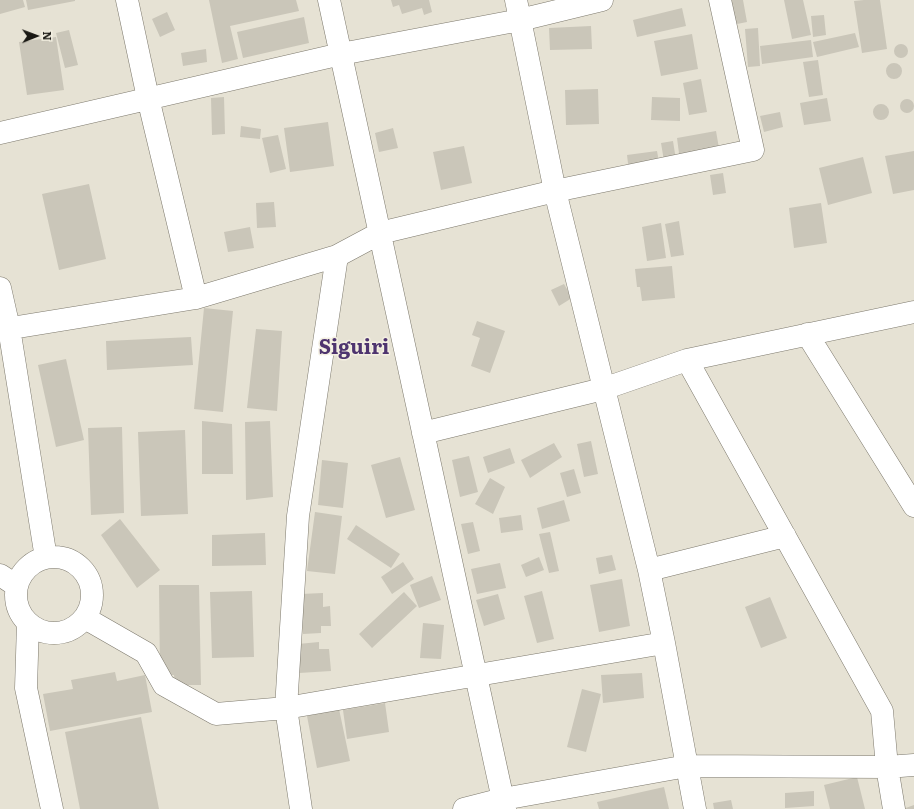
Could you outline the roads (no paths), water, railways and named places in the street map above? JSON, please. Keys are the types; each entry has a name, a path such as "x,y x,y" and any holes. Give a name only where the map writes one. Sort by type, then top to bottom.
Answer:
{"street":[{"path":"127,0 148,98 196,298"},
{"path":"329,0 504,804"},
{"path":"0,133 341,54 518,10 602,0"},
{"path":"4,329 196,298 337,256 380,233 555,191 752,150 720,0"},
{"path":"518,10 555,191 649,570 695,809"},
{"path":"300,809 286,708 298,516 337,256"},
{"path":"0,288 4,329 46,558"},
{"path":"423,433 603,389 687,360 914,312"},
{"path":"808,334 914,506"},
{"path":"687,360 882,711 887,767 894,809"},
{"path":"649,570 785,536"},
{"path":"60,557 72,561 82,569 90,580 93,593 91,606 86,618 76,627 64,633 51,634 38,630 28,623 20,612 9,581 21,576 36,562 46,558 60,557"},
{"path":"86,618 146,653 164,685 216,714 286,708 664,643"},
{"path":"28,623 26,688 52,809"},
{"path":"464,809 504,804 687,766 887,767 914,765"}],"district":[{"name":"Siguiri","path":"354,348"}]}
